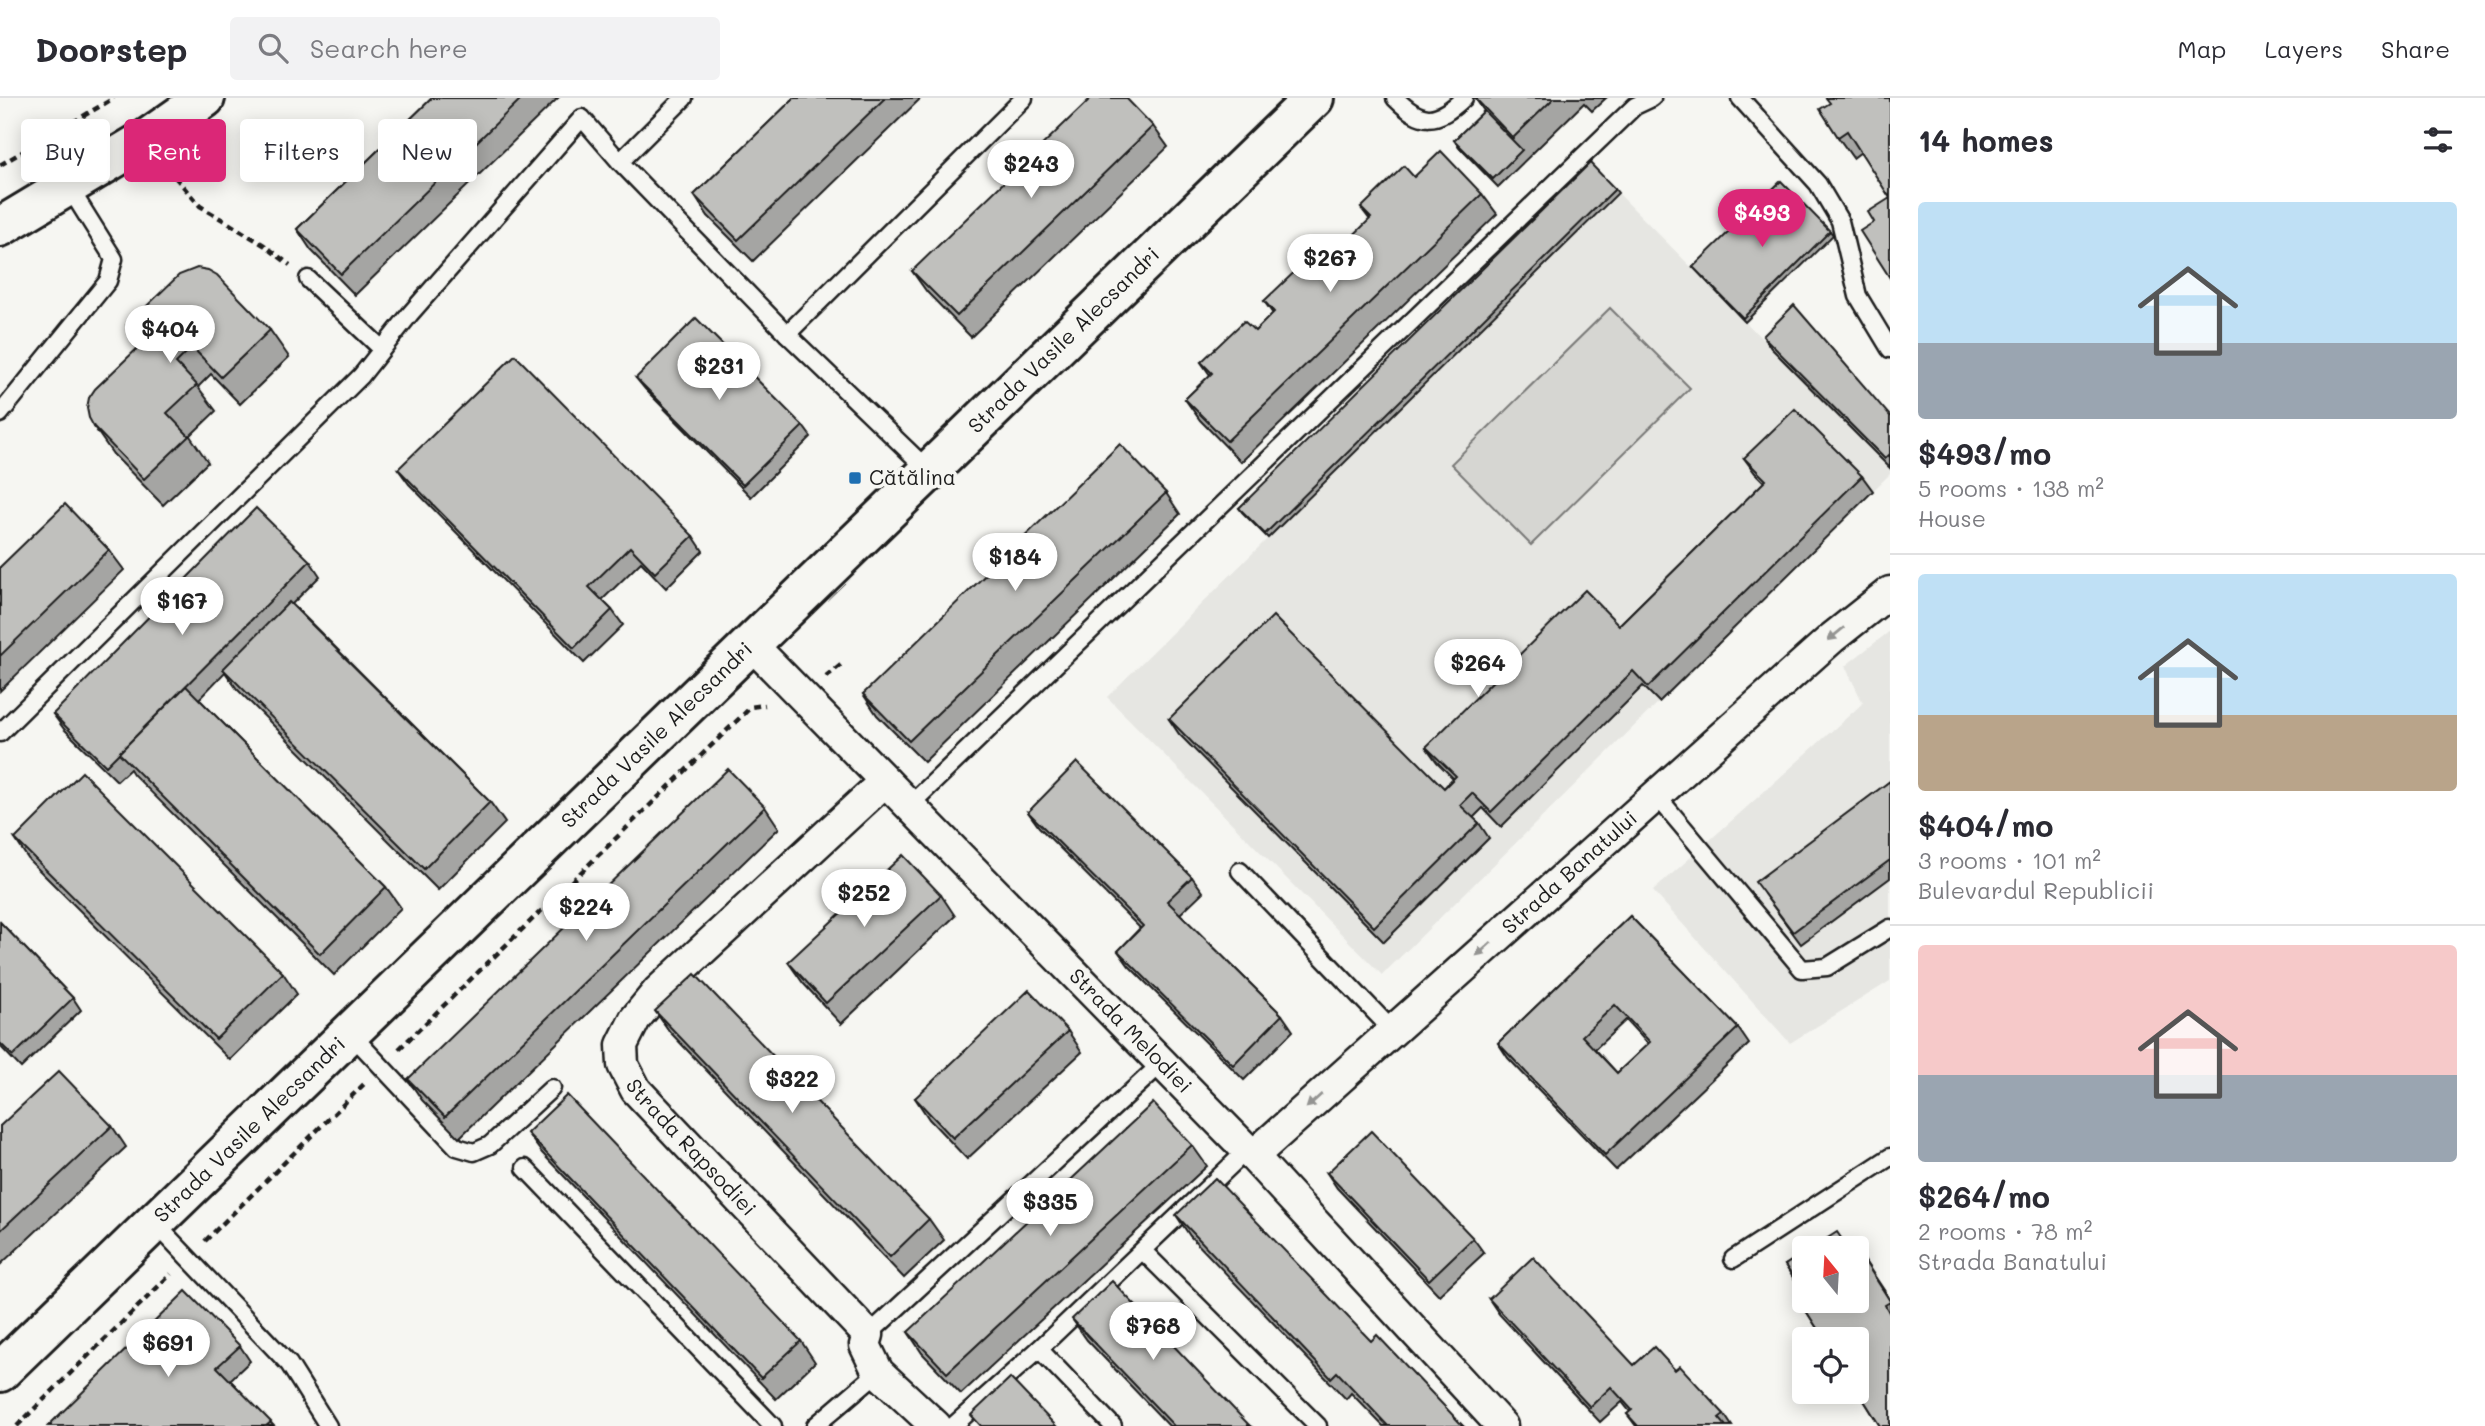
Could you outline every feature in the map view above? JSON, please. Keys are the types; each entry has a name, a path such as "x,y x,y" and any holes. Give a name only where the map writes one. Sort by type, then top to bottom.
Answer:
{"street":[{"path":"0,227 148,138 205,98"},
{"name":"Strada Vasile Alecsandri","path":"0,1371 1314,98"},
{"name":"Strada Banatului","path":"1250,1153 1392,1031 1832,638 1890,592"},
{"name":"Strada Melodiei","path":"751,644 1250,1153 1502,1426"},
{"name":"Strada Rapsodiei","path":"868,1335 636,1090 623,1065 622,1045 635,1019 658,991 885,781"},
{"path":"868,1335 865,1345 878,1372 936,1426"}],"lane":[{"path":"621,162 684,98"},
{"path":"787,334 1024,98"},
{"path":"1395,98 1410,114 1428,119 1448,113 1464,98"},
{"path":"909,806 1635,106 1652,98"},
{"path":"1740,98 1818,184 1840,220 1858,296 1890,348"},
{"path":"0,733 361,376 410,314 582,118 787,334 929,471"},
{"path":"0,414 108,281 114,259 69,187"},
{"path":"308,279 382,349"},
{"path":"1656,795 1802,969 1827,967 1890,928"},
{"path":"1240,871 1392,1031"},
{"path":"350,1033 457,1147 474,1152 490,1145 552,1088"},
{"path":"868,1335 1162,1063"},
{"path":"953,1426 1250,1153"},
{"path":"1733,1259 1890,1157"},
{"path":"525,1168 773,1426"},
{"path":"154,1222 289,1364 328,1426"},
{"path":"1143,1251 1318,1426"},
{"path":"1039,1349 1114,1426"},
{"path":"815,1426 878,1372"}],"path":[{"path":"0,165 114,98"},
{"path":"179,182 200,206 264,245 308,279"}],"shaded area":[{"path":"1618,193 1890,468 1890,474 1382,975 1107,697"},
{"path":"1610,308 1690,388 1531,545 1451,464"},
{"path":"1890,631 1890,981 1790,1043 1653,891 1863,703 1845,666"}],"building":[{"path":"432,98 522,98 477,142 477,119 410,119"},
{"path":"794,98 885,98 738,240 694,195"},
{"path":"1091,98 1126,98 1153,126 957,316 912,271"},
{"path":"1475,98 1554,98 1513,138"},
{"path":"1826,98 1890,98 1890,198 1847,131 1838,137 1820,109 1830,103"},
{"path":"1484,111 1522,150 1493,179 1454,140"},
{"path":"378,150 378,182 436,182 341,274 297,229 345,182 364,182 364,164"},
{"path":"1441,151 1482,194 1227,441 1185,399 1212,373 1201,362 1244,321 1255,331 1274,312 1264,301 1307,260 1318,270 1371,218 1361,208 1404,166 1414,177"},
{"path":"1590,163 1615,189 1265,534 1239,508"},
{"path":"1781,181 1830,231 1743,318 1693,267"},
{"path":"1890,198 1890,278 1860,231 1874,222 1868,212"},
{"path":"197,268 217,275 270,330 221,377 192,347 176,363 197,385 167,413 189,436 144,479 94,427 87,408 89,398 144,342 127,325 179,275"},
{"path":"1794,305 1890,416 1890,454 1885,459 1763,336"},
{"path":"696,318 803,426 743,485 636,378"},
{"path":"515,355 693,536 655,573 630,547 589,587 612,610 574,648 398,469"},
{"path":"1795,409 1862,476 1648,687 1633,671 1491,812 1472,793 1460,805 1479,823 1374,927 1169,719 1273,616 1444,788 1456,776 1426,747 1585,590 1619,625 1766,480 1744,458"},
{"path":"1120,444 1166,493 909,741 863,694"},
{"path":"65,504 109,550 0,656 0,567"},
{"path":"256,508 310,561 106,766 53,714"},
{"path":"289,602 490,802 424,869 223,669"},
{"path":"186,686 386,887 320,954 119,753"},
{"path":"1077,762 1192,877 1167,901 1282,1015 1233,1065 1118,951 1143,926 1028,812"},
{"path":"728,769 765,807 445,1117 408,1079"},
{"path":"82,772 283,973 216,1039 15,839"},
{"path":"1890,781 1890,860 1793,932 1755,882"},
{"path":"903,855 941,895 826,1003 788,962"},
{"path":"1630,916 1738,1028 1605,1155 1498,1043","holes":["1615,1005 1650,1042 1617,1073 1582,1036"]},
{"path":"0,922 73,998 13,1056 0,1043"},
{"path":"695,974 929,1219 890,1257 655,1011"},
{"path":"1029,990 1068,1031 953,1138 915,1098"},
{"path":"59,1071 112,1126 0,1231 0,1126"},
{"path":"567,1095 801,1341 761,1378 527,1133"},
{"path":"1153,1103 1192,1145 947,1373 908,1332"},
{"path":"1371,1131 1473,1238 1429,1280 1327,1173"},
{"path":"1215,1178 1371,1341 1377,1335 1463,1426 1388,1426 1337,1372 1331,1378 1176,1215"},
{"path":"1533,1257 1634,1365 1654,1347 1675,1370 1680,1366 1724,1414 1719,1418 1726,1426 1638,1426 1627,1414 1632,1410 1611,1387 1590,1407 1489,1299"},
{"path":"1792,1261 1792,1276 1785,1265"},
{"path":"1869,1268 1890,1301 1885,1305 1890,1314 1890,1426 1880,1426 1866,1404 1869,1404 1869,1327 1816,1327 1807,1313 1869,1313"},
{"path":"1112,1281 1250,1426 1174,1426 1072,1319"},
{"path":"186,1291 240,1346 217,1367 271,1422 266,1426 48,1426"},
{"path":"1010,1378 1056,1426 981,1426 971,1415"}],"place":[{"name":"Cătălina","path":"855,478"}]}
